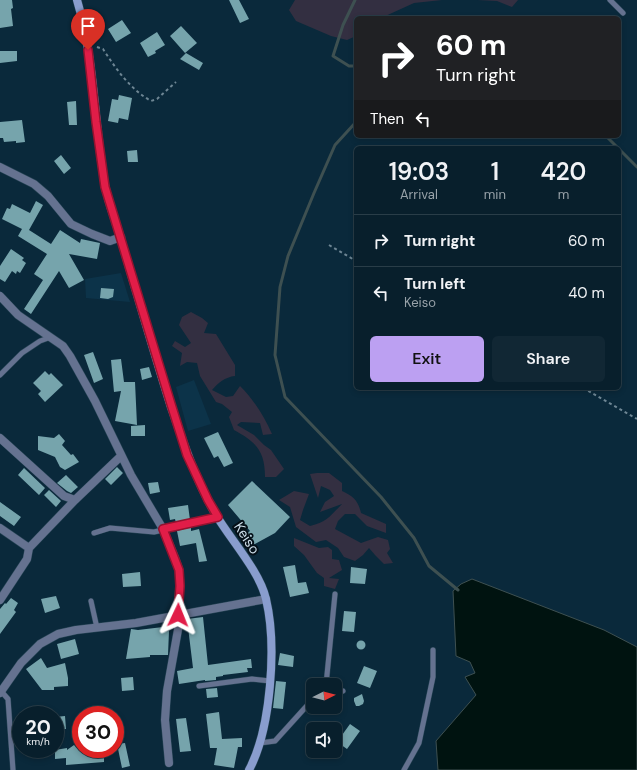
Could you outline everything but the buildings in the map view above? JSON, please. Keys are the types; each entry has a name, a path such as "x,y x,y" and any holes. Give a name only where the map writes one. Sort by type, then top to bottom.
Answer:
{"street":[{"name":"Keiso","path":"77,0 82,17 88,50 105,187 187,455 208,500 260,582 266,599 271,634 268,710 260,743 253,762 248,770"},
{"path":"0,166 34,184 48,196 71,224 110,241 121,237"},
{"path":"0,296 18,315 63,346 70,356 95,401 121,456 142,495 163,529 179,570 179,624 168,683 165,720 169,763"},
{"path":"0,438 64,496 75,500"},
{"path":"0,600 27,559 29,548 75,500 121,456"},
{"path":"0,528 29,548"},
{"path":"1,692 21,663 40,644 58,634 266,599"}],"lane":[{"path":"610,0 623,13"},
{"path":"0,375 22,353 40,341 51,337"},
{"path":"94,533 110,528 154,532 218,517"},
{"path":"327,678 335,594"},
{"path":"91,601 97,628"},
{"path":"404,770 419,743 433,677 433,650"},
{"path":"199,686 252,679 270,681"},
{"path":"1,692 8,699 13,770"},
{"path":"260,743 275,741 306,707"}],"path":[{"path":"88,50 98,46 103,49 127,82 140,95 151,102 157,99 176,82"},
{"path":"329,245 354,260"},
{"path":"586,390 637,419"}],"shaded area":[{"path":"295,0 442,0 414,3 385,16 354,16 354,37 347,40 331,36 296,21 289,10"},
{"path":"477,0 518,0 512,7 497,1"},
{"path":"121,273 130,302 86,298 85,279"},
{"path":"191,312 208,323 204,333 216,334 235,365 235,376 222,381 212,390 226,397 233,396 240,386 254,403 272,434 263,435 260,423 241,422 237,425 254,435 271,450 284,469 276,477 265,477 265,468 258,448 234,430 229,417 232,412 222,404 216,402 200,376 197,363 187,362 180,366 182,353 172,346 175,341 185,347 191,343 179,325 182,317"},
{"path":"194,380 211,424 188,431 176,387"},
{"path":"329,473 342,483 342,491 354,499 361,513 386,524 386,533 367,526 355,514 345,514 338,521 335,529 361,543 378,537 388,540 390,549 387,553 393,563 384,564 369,548 355,561 344,557 338,548 326,540 316,542 296,527 290,507 279,500 294,491 309,494 300,520 310,526 324,520 342,504 320,512 325,502 334,496 330,490 321,486 318,498 310,474"},
{"path":"294,538 319,548 328,547 332,550 332,559 339,560 342,570 329,578 339,579 335,589 324,586 324,578 317,573 304,555 294,546"},
{"path":"472,579 604,630 637,647 637,770 438,770 436,741 476,695 465,677 475,673 470,662 456,656 453,591 461,584"}],"waterway":[{"path":"354,66 349,66 333,56 343,25 355,0"},
{"path":"354,124 335,145 288,256 280,287 275,355 285,397 381,497 414,538 429,566 458,590"},
{"path":"608,138 616,146"},
{"path":"621,151 637,167"}],"route":[{"path":"88,50 105,187 187,455 208,500 218,517 193,524 163,529 179,570 180,586 178,615"}]}
